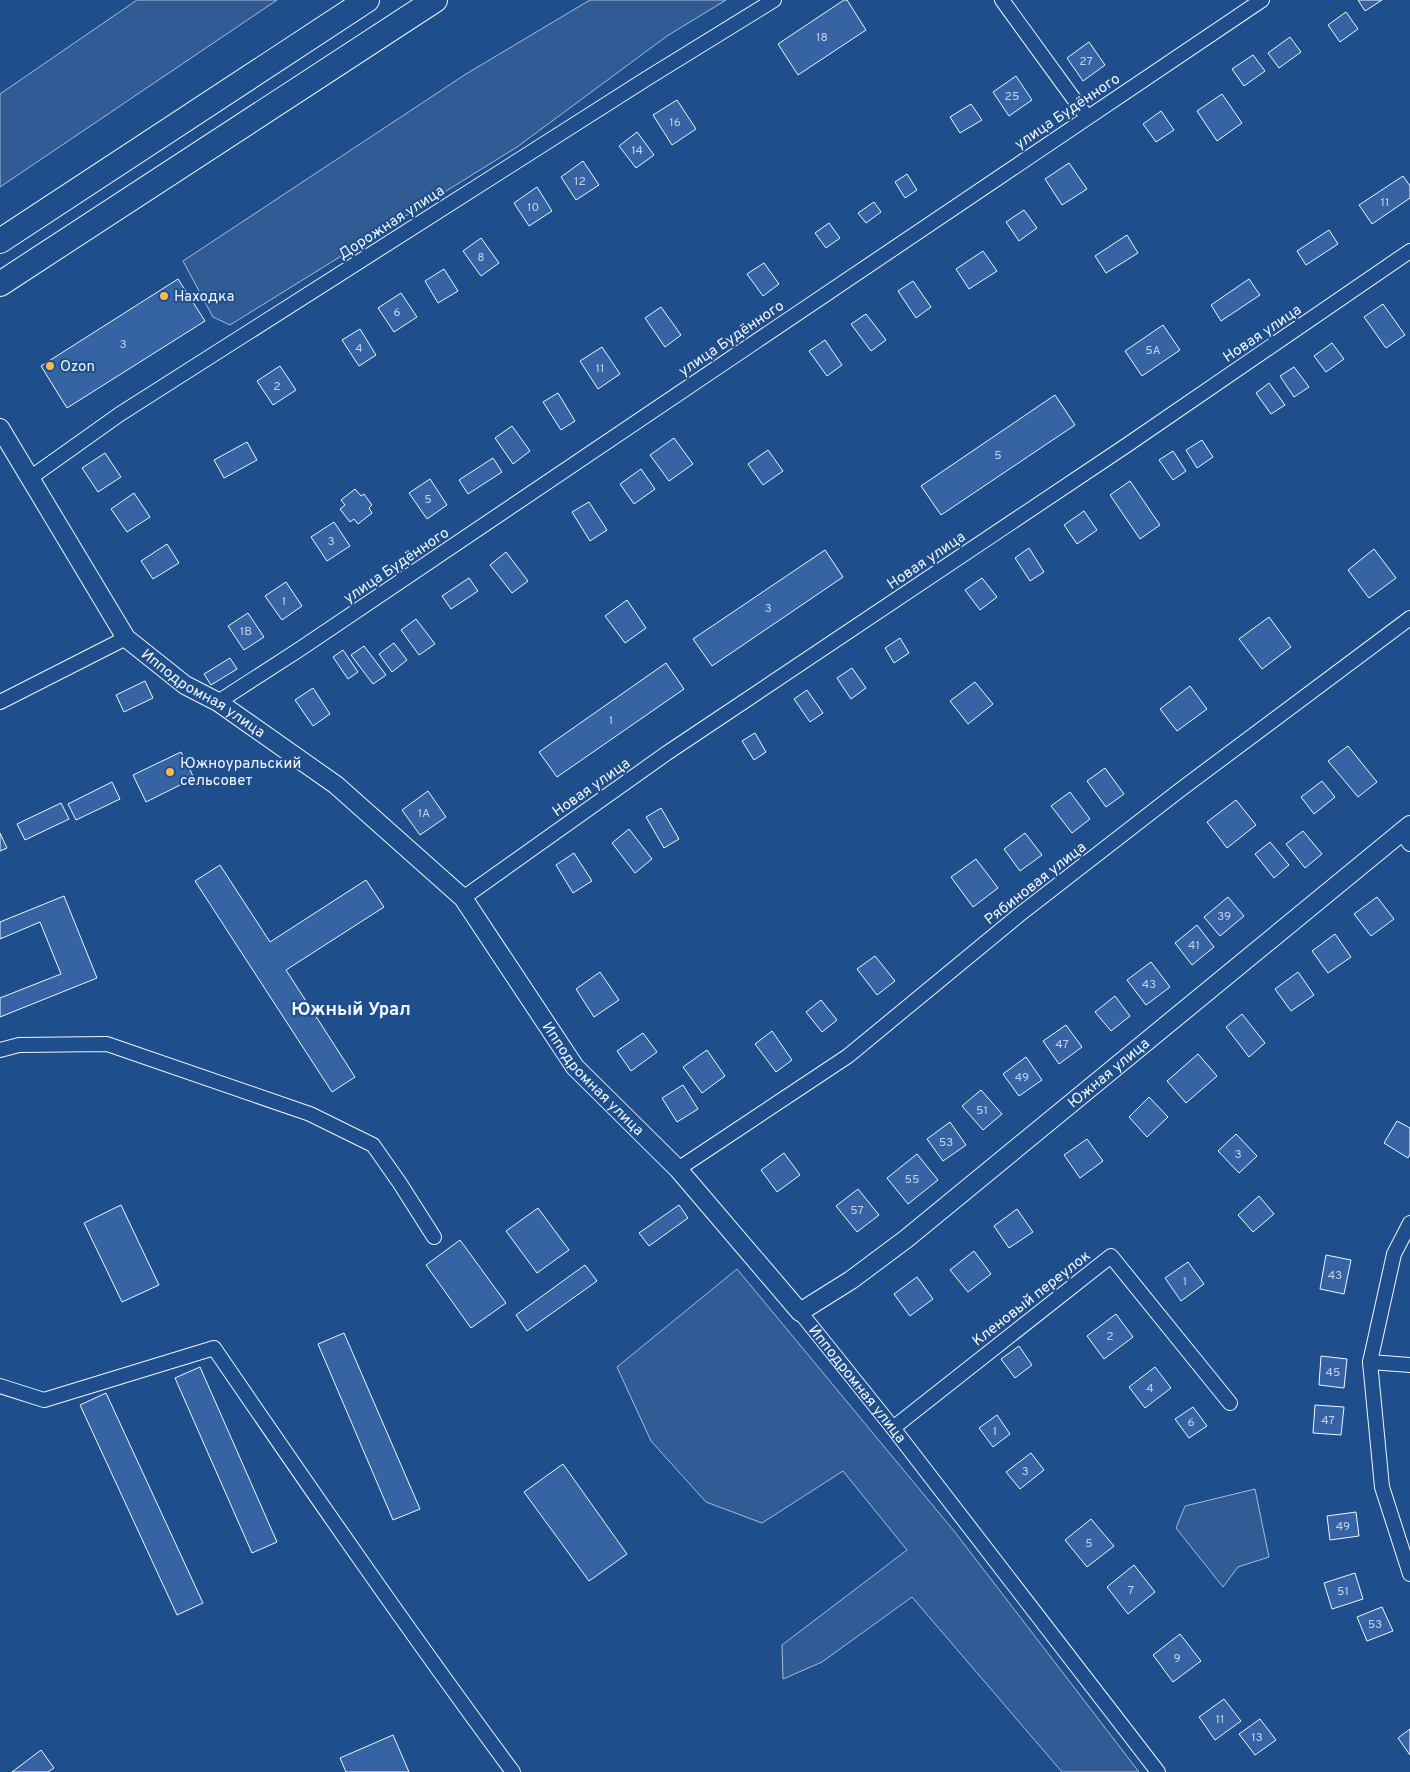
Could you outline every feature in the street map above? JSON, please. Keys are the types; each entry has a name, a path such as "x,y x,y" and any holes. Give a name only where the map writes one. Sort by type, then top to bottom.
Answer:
{"highway":[{"path":"0,241 367,0"},
{"path":"0,284 435,0"}],"street":[{"name":"Дорожная улица","path":"30,478 120,414 646,79 774,0"},
{"path":"1002,0 1087,117"},
{"name":"улица Будённого","path":"218,702 300,649 1262,0"},
{"name":"Новая улица","path":"463,898 667,753 1127,445 1410,251"},
{"name":"Ипподромная улица","path":"0,428 126,638 185,685 218,702 336,785 463,898 575,1068 678,1170 800,1312 893,1428 1158,1772"},
{"name":"Рябиновая улица","path":"678,1170 848,1056 1018,915 1180,790 1410,618"},
{"path":"0,702 126,638"},
{"name":"Южная улица","path":"800,1312 851,1280 906,1238 1407,834"},
{"path":"0,1050 19,1045 107,1044 310,1114 373,1146 399,1182 434,1237"},
{"path":"1410,1223 1394,1254 1370,1362 1382,1487 1410,1574"},
{"name":"Кленовый переулок","path":"893,1428 1111,1256 1230,1403"},
{"path":"0,1386 44,1400 214,1348 450,1687 513,1772"},
{"path":"1370,1362 1410,1365"}],"shaded area":[{"path":"137,0 277,0 0,187 0,94"},
{"path":"590,0 726,0 667,36 517,147 230,325 213,317 183,261 466,74"},
{"path":"737,1269 954,1531 1139,1772 1062,1772 912,1597 822,1662 783,1679 782,1645 907,1550 843,1471 762,1523 706,1502 651,1441 617,1367"},
{"path":"1255,1489 1269,1557 1238,1567 1223,1587 1176,1528 1185,1506"}],"building":[{"path":"844,0 847,0 866,30 798,75 778,44"},
{"path":"1358,0 1382,0 1365,11"},
{"path":"1346,12 1358,29 1340,42 1328,25"},
{"path":"1290,37 1301,52 1279,68 1268,53"},
{"path":"1089,42 1105,65 1083,81 1067,58"},
{"path":"1253,55 1265,71 1244,86 1232,69"},
{"path":"1016,76 1032,100 1009,116 993,92"},
{"path":"1222,94 1242,123 1217,141 1197,111"},
{"path":"677,100 696,129 672,145 653,115"},
{"path":"971,104 982,120 960,133 950,117"},
{"path":"1161,111 1174,130 1156,142 1143,124"},
{"path":"637,132 654,155 636,168 619,146"},
{"path":"583,161 599,185 576,200 561,177"},
{"path":"1069,163 1087,189 1062,205 1045,179"},
{"path":"907,174 917,190 905,198 895,182"},
{"path":"1403,176 1410,186 1410,198 1372,224 1359,205"},
{"path":"537,187 552,211 529,226 514,203"},
{"path":"874,202 881,212 866,223 858,213"},
{"path":"1024,210 1037,228 1019,241 1006,222"},
{"path":"829,223 840,238 826,248 815,233"},
{"path":"1329,230 1338,244 1306,265 1297,251"},
{"path":"1127,235 1138,253 1106,273 1095,256"},
{"path":"481,238 499,263 481,276 463,251"},
{"path":"983,251 997,271 969,289 956,269"},
{"path":"764,263 779,284 763,296 747,274"},
{"path":"444,269 458,291 438,303 425,281"},
{"path":"178,279 205,321 67,408 41,366"},
{"path":"1249,279 1260,295 1221,321 1211,305"},
{"path":"913,281 931,307 916,318 898,291"},
{"path":"401,293 417,317 394,332 378,308"},
{"path":"1383,304 1405,335 1386,348 1364,317"},
{"path":"661,307 681,335 665,347 645,318"},
{"path":"866,314 886,340 871,351 851,324"},
{"path":"1163,325 1180,350 1142,376 1125,351"},
{"path":"360,329 376,355 359,366 342,340"},
{"path":"825,340 842,365 827,376 809,351"},
{"path":"1332,343 1344,359 1326,372 1314,356"},
{"path":"602,347 620,374 598,389 580,361"},
{"path":"280,366 296,390 273,405 257,381"},
{"path":"1294,367 1309,387 1294,397 1280,376"},
{"path":"1269,383 1285,405 1271,414 1256,393"},
{"path":"558,393 575,421 561,430 543,402"},
{"path":"1055,395 1075,425 941,515 921,486"},
{"path":"512,426 530,451 513,464 495,438"},
{"path":"674,438 693,464 669,481 650,455"},
{"path":"1202,440 1213,457 1197,468 1186,450"},
{"path":"247,442 257,460 224,478 214,460"},
{"path":"768,450 783,471 763,485 748,464"},
{"path":"1173,451 1186,471 1173,480 1159,460"},
{"path":"105,453 121,477 98,492 82,468"},
{"path":"493,458 502,472 468,494 459,480"},
{"path":"641,469 655,489 634,504 620,484"},
{"path":"430,479 447,505 427,519 409,493"},
{"path":"1130,481 1160,525 1140,539 1110,495"},
{"path":"355,489 361,496 364,494 372,505 369,508 372,513 358,524 354,519 350,522 340,509 345,505 341,500"},
{"path":"134,493 150,517 127,532 111,509"},
{"path":"589,502 607,530 590,541 572,512"},
{"path":"1084,511 1097,530 1077,544 1064,525"},
{"path":"334,522 350,546 327,561 311,537"},
{"path":"167,544 179,563 153,579 141,561"},
{"path":"1029,548 1044,572 1030,581 1015,558"},
{"path":"1374,549 1396,578 1369,598 1348,570"},
{"path":"825,550 843,577 712,666 693,639"},
{"path":"506,552 528,581 512,593 490,565"},
{"path":"469,578 478,591 451,609 442,596"},
{"path":"982,578 997,597 980,610 965,590"},
{"path":"286,582 302,606 282,620 265,596"},
{"path":"627,600 646,628 625,643 605,616"},
{"path":"248,613 264,637 244,650 228,626"},
{"path":"1269,617 1291,647 1262,669 1239,639"},
{"path":"416,619 435,644 419,655 401,630"},
{"path":"900,638 909,653 894,663 885,648"},
{"path":"394,643 407,660 392,672 379,654"},
{"path":"364,646 386,675 373,684 351,655"},
{"path":"343,650 358,672 348,679 333,657"},
{"path":"230,658 237,669 211,685 204,674"},
{"path":"666,663 684,689 557,777 539,752"},
{"path":"852,668 866,688 851,699 837,678"},
{"path":"145,681 153,698 124,712 116,695"},
{"path":"975,682 993,704 968,724 950,701"},
{"path":"1190,686 1207,709 1177,731 1160,709"},
{"path":"313,688 330,714 313,726 295,700"},
{"path":"807,690 823,713 810,722 794,699"},
{"path":"755,733 766,752 754,760 742,741"},
{"path":"1348,746 1377,782 1358,797 1328,761"},
{"path":"181,752 194,778 146,802 133,775"},
{"path":"1105,768 1124,794 1106,807 1087,781"},
{"path":"1322,781 1335,797 1314,814 1301,797"},
{"path":"112,782 120,799 76,820 68,804"},
{"path":"428,791 446,817 420,835 402,810"},
{"path":"1070,792 1090,819 1072,833 1051,806"},
{"path":"1236,800 1256,825 1227,848 1207,822"},
{"path":"61,803 69,819 25,840 17,824"},
{"path":"661,808 679,839 664,848 646,817"},
{"path":"629,829 652,859 635,873 612,843"},
{"path":"1303,831 1322,854 1305,868 1286,844"},
{"path":"0,833 7,848 0,851"},
{"path":"1025,833 1042,855 1020,871 1004,849"},
{"path":"1270,842 1289,865 1274,878 1255,854"},
{"path":"574,853 592,881 573,893 556,865"},
{"path":"976,859 998,888 973,907 951,877"},
{"path":"220,865 270,942 366,880 384,907 286,970 355,1077 332,1092 195,881"},
{"path":"64,896 97,978 0,1017 0,998 61,974 40,922 0,939 0,922"},
{"path":"1228,897 1244,916 1220,936 1204,917"},
{"path":"1377,897 1394,919 1371,936 1354,914"},
{"path":"1197,925 1214,947 1192,965 1175,943"},
{"path":"1335,934 1351,957 1328,973 1312,951"},
{"path":"875,956 895,981 877,995 857,969"},
{"path":"1151,962 1170,987 1146,1005 1127,980"},
{"path":"600,972 619,1000 594,1017 576,989"},
{"path":"1298,972 1314,995 1291,1011 1275,989"},
{"path":"1115,996 1130,1016 1111,1031 1095,1012"},
{"path":"821,1000 837,1020 822,1032 806,1012"},
{"path":"1242,1014 1265,1043 1249,1057 1226,1027"},
{"path":"1066,1025 1082,1047 1059,1064 1043,1041"},
{"path":"772,1031 792,1060 776,1072 755,1044"},
{"path":"643,1033 657,1052 631,1071 617,1051"},
{"path":"707,1050 725,1076 702,1093 683,1067"},
{"path":"1198,1054 1217,1076 1186,1103 1167,1081"},
{"path":"1026,1057 1042,1080 1019,1096 1003,1074"},
{"path":"683,1085 698,1109 677,1122 662,1098"},
{"path":"981,1090 1002,1114 983,1130 962,1106"},
{"path":"1149,1097 1168,1117 1147,1137 1129,1117"},
{"path":"1397,1121 1410,1128 1410,1154 1408,1158 1384,1143"},
{"path":"950,1122 966,1145 943,1161 927,1139"},
{"path":"1236,1134 1257,1156 1239,1173 1218,1151"},
{"path":"1087,1139 1103,1161 1080,1178 1064,1155"},
{"path":"784,1153 800,1175 777,1192 761,1170"},
{"path":"917,1154 938,1180 908,1204 887,1178"},
{"path":"858,1189 879,1215 857,1232 836,1206"},
{"path":"1259,1196 1274,1214 1253,1232 1238,1215"},
{"path":"121,1205 159,1285 122,1302 84,1223"},
{"path":"679,1205 688,1218 649,1246 639,1233"},
{"path":"538,1208 569,1250 537,1273 506,1231"},
{"path":"1017,1209 1033,1232 1009,1248 994,1226"},
{"path":"460,1240 506,1303 471,1328 426,1265"},
{"path":"974,1251 991,1274 968,1292 950,1270"},
{"path":"1326,1255 1351,1260 1344,1294 1320,1289"},
{"path":"1188,1262 1204,1284 1181,1301 1165,1278"},
{"path":"585,1265 597,1281 527,1331 516,1315"},
{"path":"917,1277 933,1299 910,1316 894,1294"},
{"path":"1116,1314 1133,1337 1104,1359 1087,1336"},
{"path":"344,1333 420,1509 393,1520 318,1344"},
{"path":"1019,1346 1032,1365 1015,1378 1001,1359"},
{"path":"1321,1356 1347,1359 1344,1388 1319,1385"},
{"path":"200,1367 277,1542 252,1553 175,1378"},
{"path":"1155,1367 1171,1388 1145,1408 1129,1387"},
{"path":"106,1393 203,1603 177,1615 80,1405"},
{"path":"1315,1405 1344,1407 1341,1435 1313,1433"},
{"path":"1193,1407 1207,1426 1189,1438 1175,1419"},
{"path":"997,1415 1010,1434 993,1447 979,1428"},
{"path":"1031,1453 1044,1470 1020,1489 1006,1472"},
{"path":"563,1464 627,1554 589,1581 524,1492"},
{"path":"1356,1512 1359,1536 1330,1540 1327,1516"},
{"path":"1091,1519 1114,1546 1087,1567 1065,1540"},
{"path":"1134,1565 1155,1592 1128,1614 1107,1587"},
{"path":"1355,1573 1363,1599 1332,1609 1324,1583"},
{"path":"1382,1607 1393,1631 1367,1641 1357,1617"},
{"path":"1180,1634 1201,1661 1173,1682 1153,1655"},
{"path":"1224,1699 1241,1721 1215,1740 1199,1717"},
{"path":"1260,1719 1276,1740 1255,1755 1239,1734"},
{"path":"1410,1729 1410,1755 1398,1738"},
{"path":"393,1735 409,1772 346,1772 340,1758"},
{"path":"41,1750 54,1768 48,1772 12,1772"}],"place":[{"name":"Находка","path":"164,296"},
{"name":"Ozon","path":"50,366"},
{"name":"Южноуральский сельсовет","path":"170,772"}],"district":[{"name":"Южный Урал","path":"351,1009"}]}
